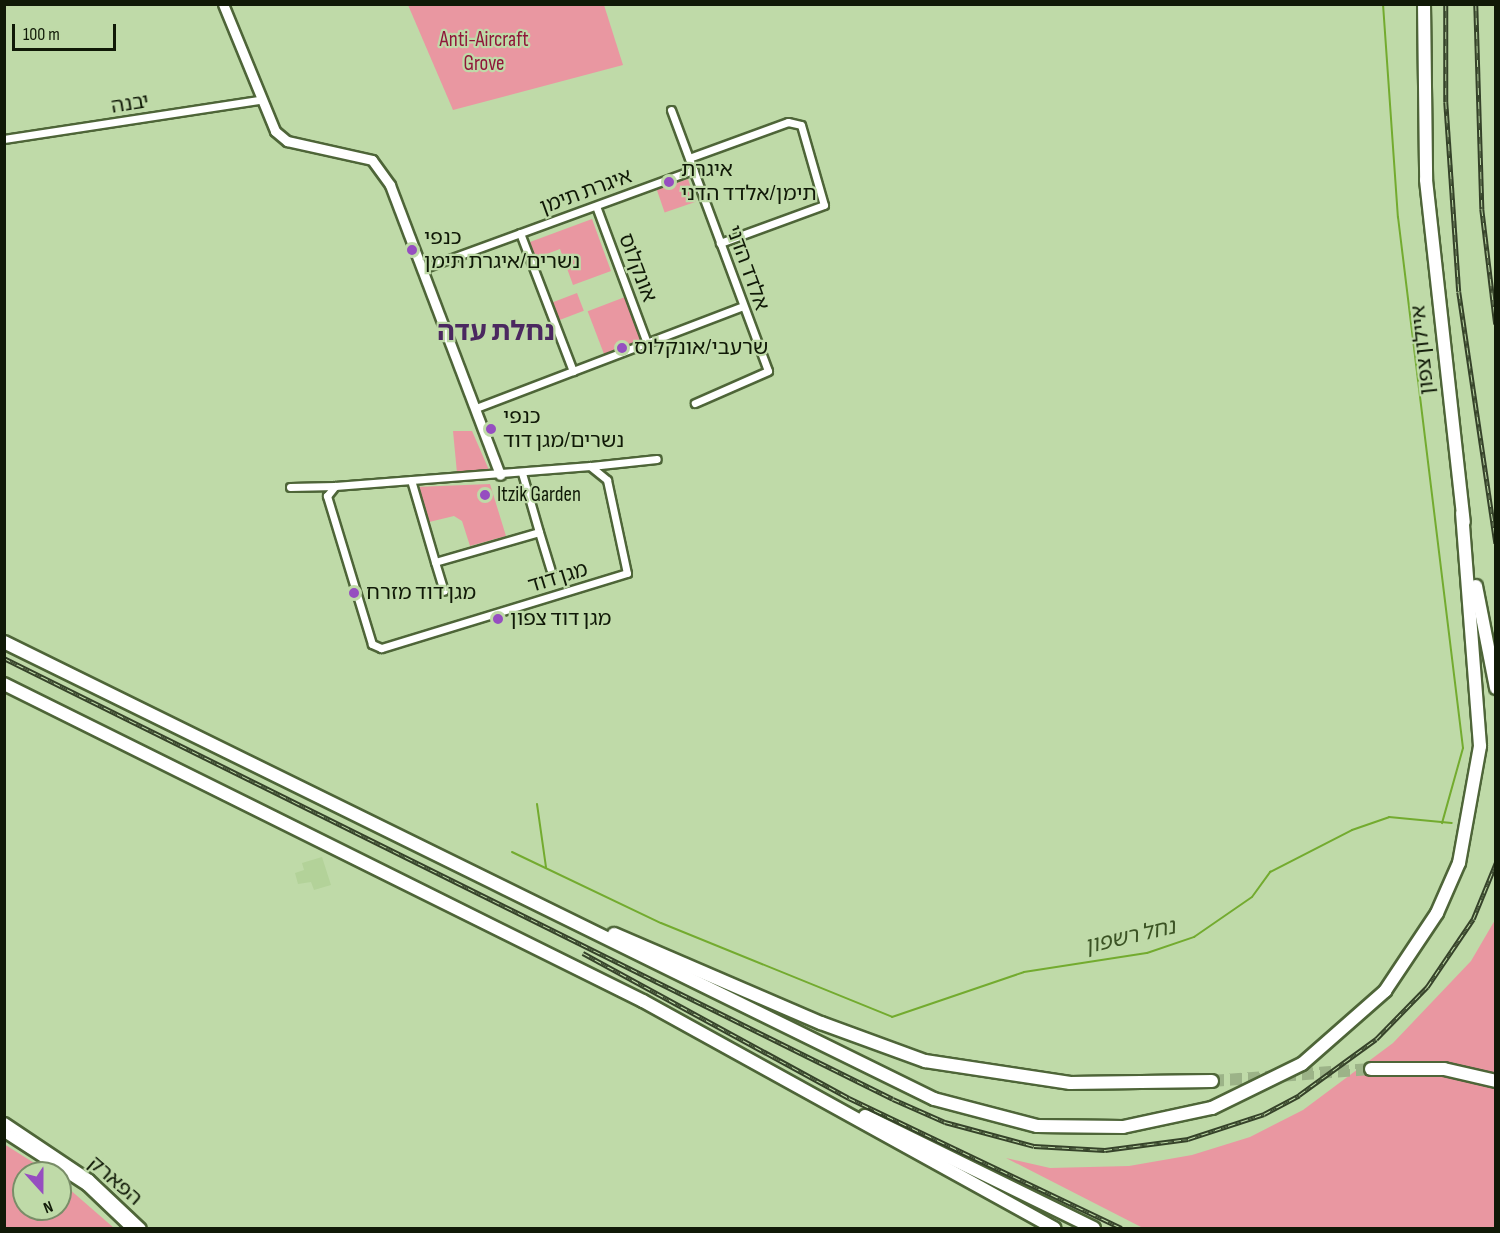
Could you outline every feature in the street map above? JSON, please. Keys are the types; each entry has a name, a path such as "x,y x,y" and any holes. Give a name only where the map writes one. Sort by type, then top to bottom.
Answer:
{"highway":[{"name":"איילון צפון","path":"1424,4 1426,180 1462,514 1496,688"},
{"path":"4,642 508,888 903,1085 972,1112 1037,1126 1100,1129 1167,1121 1227,1102 1302,1064 1364,1013 1406,964 1450,887 1468,827 1480,746 1462,514"},
{"path":"4,684 643,1001 820,1096 1054,1228"},
{"path":"508,888 821,1023 925,1061 1070,1083 1212,1082"},
{"path":"1371,1070 1444,1069 1496,1081"},
{"path":"820,1096 1094,1228"}],"street":[{"path":"223,4 260,100 275,131 287,141 372,160 396,197 500,475"},
{"name":"יבנה","path":"4,139 260,100"},
{"name":"אלדד הדני","path":"671,110 768,371 694,403"},
{"path":"689,158 788,122 801,125 824,205 720,243"},
{"name":"איגרת תימן","path":"422,270 693,170"},
{"name":"אונקלוס","path":"596,206 647,343"},
{"path":"520,234 573,371"},
{"path":"476,408 743,306"},
{"path":"290,487 500,475 657,459"},
{"name":"מגן דוד","path":"335,486 327,496 372,644 381,648 627,573 607,480 590,466"},
{"path":"522,473 550,569"},
{"path":"411,480 444,591"},
{"path":"435,562 539,532"},
{"name":"הפארק","path":"4,1122 89,1179 141,1228"},
{"name":"הפארק","path":"4,1132 86,1185 131,1228"}],"shaded area":[{"path":"322,857 331,885 314,890 311,882 298,884 295,873 304,870 302,863"}],"green space":[{"name":"Anti-Aircraft Grove","path":"408,5 604,5 623,65 453,110"},
{"path":"688,179 696,202 665,212 657,190"},
{"path":"592,219 611,271 573,285 560,249 536,258 530,242"},
{"path":"577,293 584,311 558,321 551,303"},
{"path":"625,297 643,345 606,359 588,311"},
{"path":"453,431 472,431 489,470 457,473"},
{"path":"490,484 506,536 470,546 462,521 454,516 425,523 415,487"},
{"path":"1495,920 1495,1228 1143,1228 1006,1158 1050,1168 1129,1166 1192,1155 1250,1137 1303,1110 1393,1043 1471,961"},
{"path":"4,1144 31,1161 12,1161 12,1221 72,1221 72,1191 114,1228 5,1228"}],"waterway":[{"path":"1383,4 1398,217 1463,748 1442,823"},
{"path":"537,804 546,867"},
{"name":"נחל רשפון","path":"512,852 661,923 892,1017 1024,972 1147,953 1194,937 1252,897 1270,872 1352,830 1389,817 1452,823"}],"tunnel":[{"path":"1212,1081 1371,1069"}],"railway":[{"path":"1446,4 1446,102 1459,292 1496,543"},
{"path":"1476,4 1482,209 1496,324"},
{"path":"4,658 893,1099 945,1122 1034,1146 1105,1150 1188,1139 1264,1114 1299,1095 1376,1039 1427,987 1473,919 1496,863"},
{"path":"583,953 849,1098 1122,1228"}],"place":[{"name":"איגרת תימן/אלדד הדני","path":"669,182"},
{"name":"כנפי נשרים/איגרת תימן","path":"412,250"},
{"name":"שרעבי/אונקלוס","path":"622,348"},
{"name":"כנפי נשרים/מגן דוד","path":"491,429"},
{"name":"Itzik Garden","path":"485,495"},
{"name":"מגן דוד מזרח","path":"354,593"},
{"name":"מגן דוד צפון","path":"498,619"}],"district":[{"name":"נחלת עדה","path":"496,333"}]}
